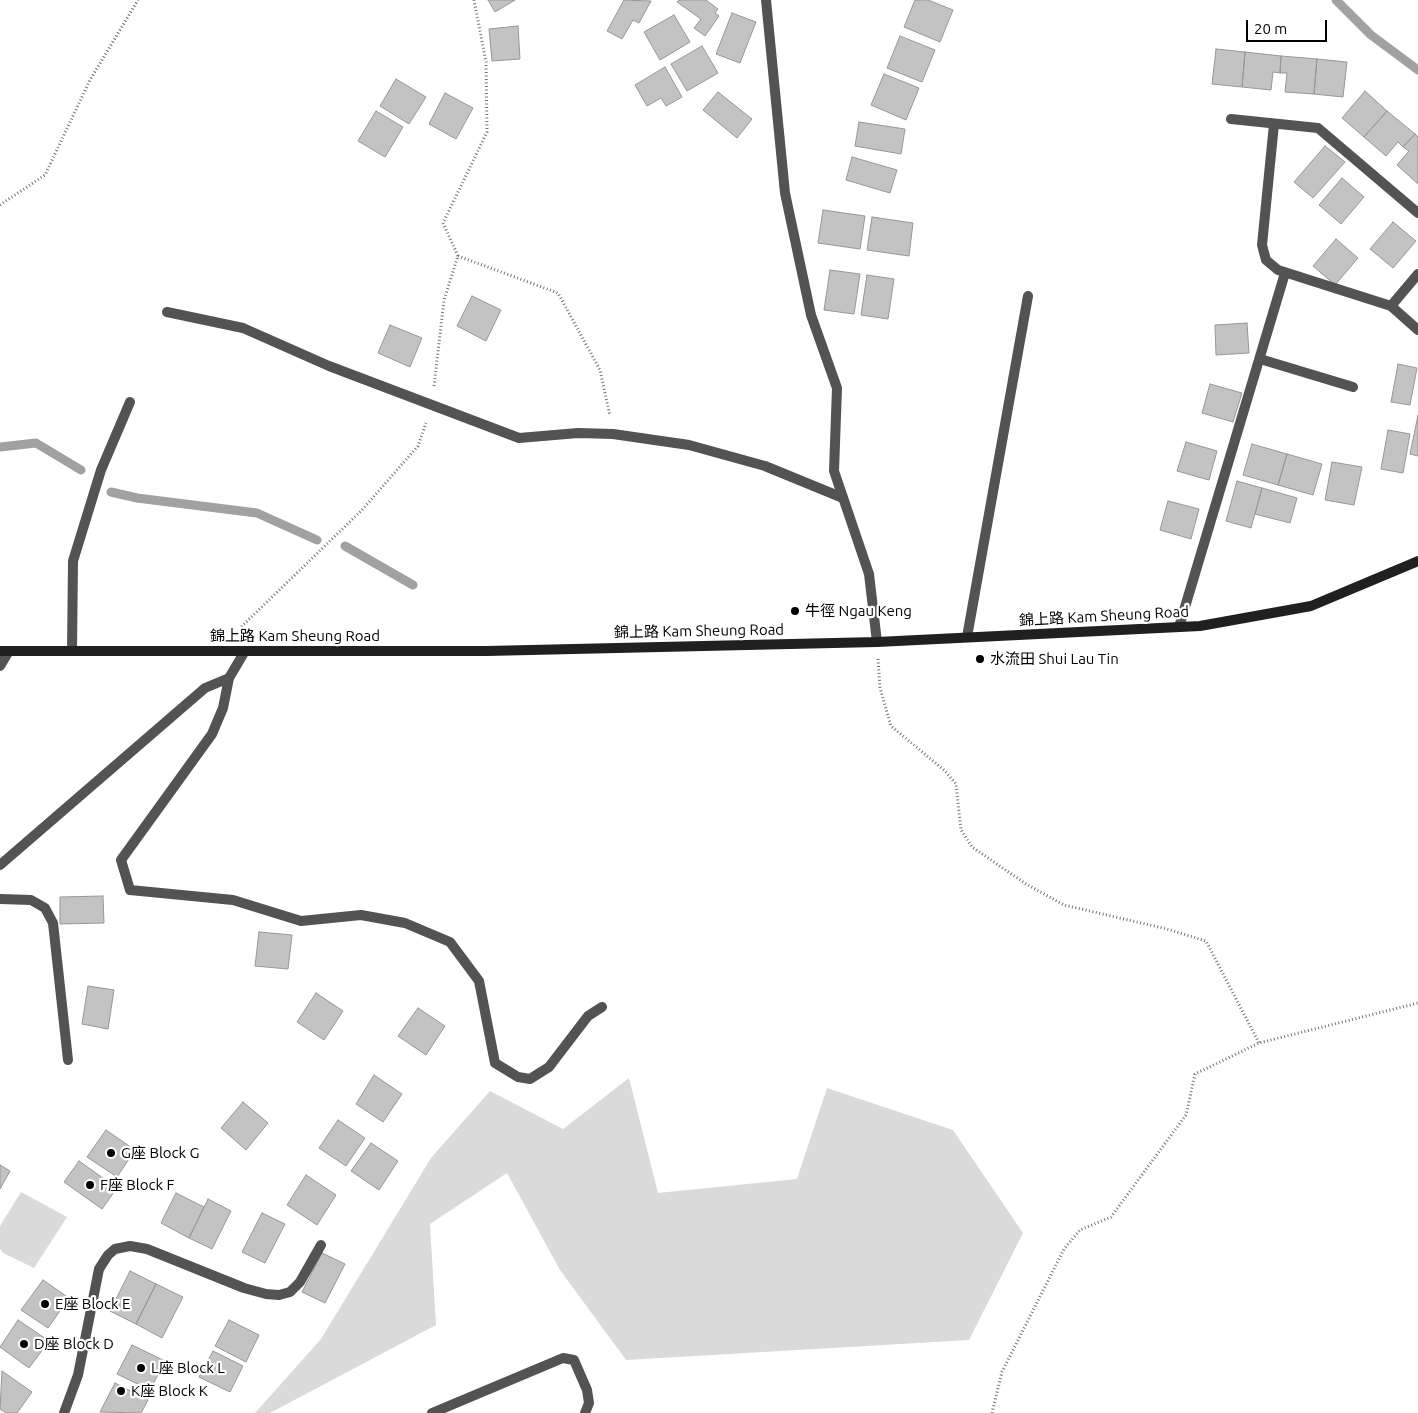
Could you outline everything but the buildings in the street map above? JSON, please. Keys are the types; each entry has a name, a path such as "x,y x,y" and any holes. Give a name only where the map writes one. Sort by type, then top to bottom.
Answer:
{"main road":[{"name":"錦上路 Kam Sheung Road","path":"5,651 487,651 877,642 1200,626 1312,606 1418,561"}],"street":[{"path":"766,0 785,193 811,315 837,388 834,471 869,574 877,642"},
{"path":"1231,119 1318,128 1418,214"},
{"path":"1274,124 1262,245 1266,260 1285,273 1391,306 1418,330"},
{"path":"1179,627 1285,273"},
{"path":"1391,306 1418,274"},
{"path":"967,637 1028,296"},
{"path":"167,312 243,328 330,366 519,438 578,433 614,434 688,445 765,466 843,498"},
{"path":"1260,359 1353,387"},
{"path":"72,651 74,561 101,470 130,402"},
{"path":"0,666 5,651"},
{"path":"245,651 229,678 224,708 212,734 121,860 130,890 233,900 301,921 361,915 405,923 450,942 479,980 495,1062 518,1077 530,1079 549,1067 588,1016 602,1007"},
{"path":"0,865 205,688 229,678"},
{"path":"0,899 31,900 45,908 53,923 68,1060"},
{"path":"64,1413 78,1375 99,1269 108,1254 115,1249 130,1246 147,1249 244,1288 266,1294 279,1295 290,1292 300,1282 321,1245"},
{"path":"432,1413 562,1358 574,1360 587,1390 589,1403 585,1413"}],"path":[{"path":"0,205 45,175 90,80 138,0"},
{"path":"245,651 240,628 362,510 418,446 432,406 444,300 458,256 443,223 487,132 486,62 474,0"},
{"path":"458,256 558,293 600,370 614,434"},
{"path":"877,642 880,688 891,726 945,771 956,784 961,830 972,847 1026,884 1064,905 1166,928 1206,941 1259,1043"},
{"path":"992,1413 1002,1372 1064,1249 1080,1230 1111,1217 1186,1115 1195,1074 1259,1043 1418,1003"}],"shaded area":[{"path":"629,1078 658,1193 797,1179 827,1088 953,1130 1023,1233 969,1340 626,1360 560,1270 507,1173 430,1224 436,1325 270,1413 255,1413 321,1339 431,1158 490,1091 563,1129"},
{"path":"21,1192 67,1217 34,1268 3,1253 0,1249 0,1226"}],"waterway":[{"path":"1336,0 1371,35 1418,70"},
{"path":"0,447 36,443 81,470"},
{"path":"111,492 137,498 257,513 317,540"},
{"path":"345,546 413,585"}],"place":[{"name":"牛徑 Ngau Keng","path":"795,611"},
{"name":"水流田 Shui Lau Tin","path":"980,659"},
{"name":"G座 Block G","path":"111,1153"},
{"name":"F座 Block F","path":"90,1185"},
{"name":"E座 Block E","path":"45,1304"},
{"name":"D座 Block D","path":"24,1344"},
{"name":"L座 Block L","path":"141,1368"},
{"name":"K座 Block K","path":"121,1391"}]}
